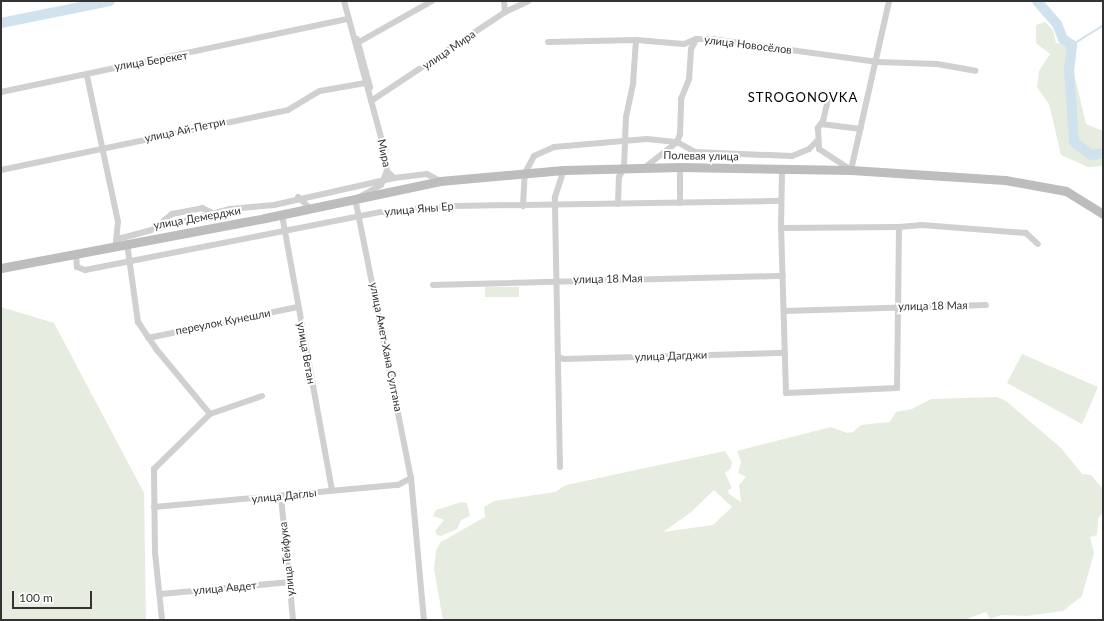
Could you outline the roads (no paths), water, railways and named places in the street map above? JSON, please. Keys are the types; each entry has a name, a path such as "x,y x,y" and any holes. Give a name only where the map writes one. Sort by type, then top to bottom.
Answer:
{"main road":[{"name":"Полевая улица","path":"396,189 440,181 564,170 680,167 782,171 851,170 1005,180 1066,191 1103,214"},
{"name":"улица Демерджи","path":"1,268 76,254 116,243 127,243 282,215 396,189"}],"street":[{"path":"344,1 371,101"},
{"path":"359,42 432,1"},
{"path":"504,1 505,12"},
{"name":"улица Мира","path":"371,101 505,12 528,1"},
{"path":"829,95 817,141 819,150 851,170 877,62 889,1"},
{"name":"улица Берекет","path":"1,92 87,76 95,70 151,63 230,42 250,41 348,19"},
{"path":"352,33 359,42 371,101"},
{"name":"улица Новосёлов","path":"548,42 636,40 684,44 696,39 712,38 877,62 937,64 975,71"},
{"path":"644,168 677,142 680,134 681,99 692,61 691,49 696,39"},
{"path":"618,204 618,177 624,168 625,142 636,40"},
{"path":"684,44 691,49"},
{"path":"87,76 118,222 116,243 154,229 213,213 274,205 298,197 394,178"},
{"name":"улица Ай-Петри","path":"1,170 288,110 320,91 365,83"},
{"name":"Мира","path":"371,101 387,171 394,178 426,174 440,181"},
{"path":"821,124 861,129"},
{"path":"524,206 525,173 534,156 554,147 647,139 677,142 695,152 798,155 817,141"},
{"path":"747,169 751,154"},
{"path":"680,167 680,203"},
{"path":"560,467 556,281 556,190 564,170"},
{"path":"358,198 381,185 385,180 387,171"},
{"path":"782,171 781,228 786,392 897,388 899,227"},
{"path":"298,197 310,208"},
{"name":"улица Амет-Хана Султана","path":"358,198 359,216 411,478 424,620"},
{"name":"улица Яны Ер","path":"76,254 78,267 85,270 284,233 359,216 454,206 781,201"},
{"path":"154,229 172,214 202,208 213,213"},
{"name":"улица Ветан","path":"282,215 284,233 332,490"},
{"path":"781,228 899,227 922,224 1026,233 1038,244"},
{"path":"127,243 138,322 148,338 210,414"},
{"name":"улица 18 Мая","path":"433,285 783,276"},
{"name":"улица 18 Мая","path":"784,312 986,305"},
{"name":"переулок Кунешли","path":"148,338 298,307"},
{"name":"улица Дагджи","path":"558,357 564,359 785,353"},
{"path":"162,620 154,508 154,469 210,414 262,396"},
{"name":"улица Даглы","path":"154,508 281,497 332,490 398,485 411,478"},
{"name":"улица Тейфука","path":"281,497 293,620"},
{"name":"улица Авдет","path":"160,594 290,582"}],"waterway":[{"path":"1,23 110,1"},
{"path":"1037,1 1057,24 1063,39 1072,45 1069,69 1074,142 1091,155 1103,153"},
{"path":"1072,45 1103,26"}],"district":[{"name":"STROGONOVKA","path":"803,97"}]}
